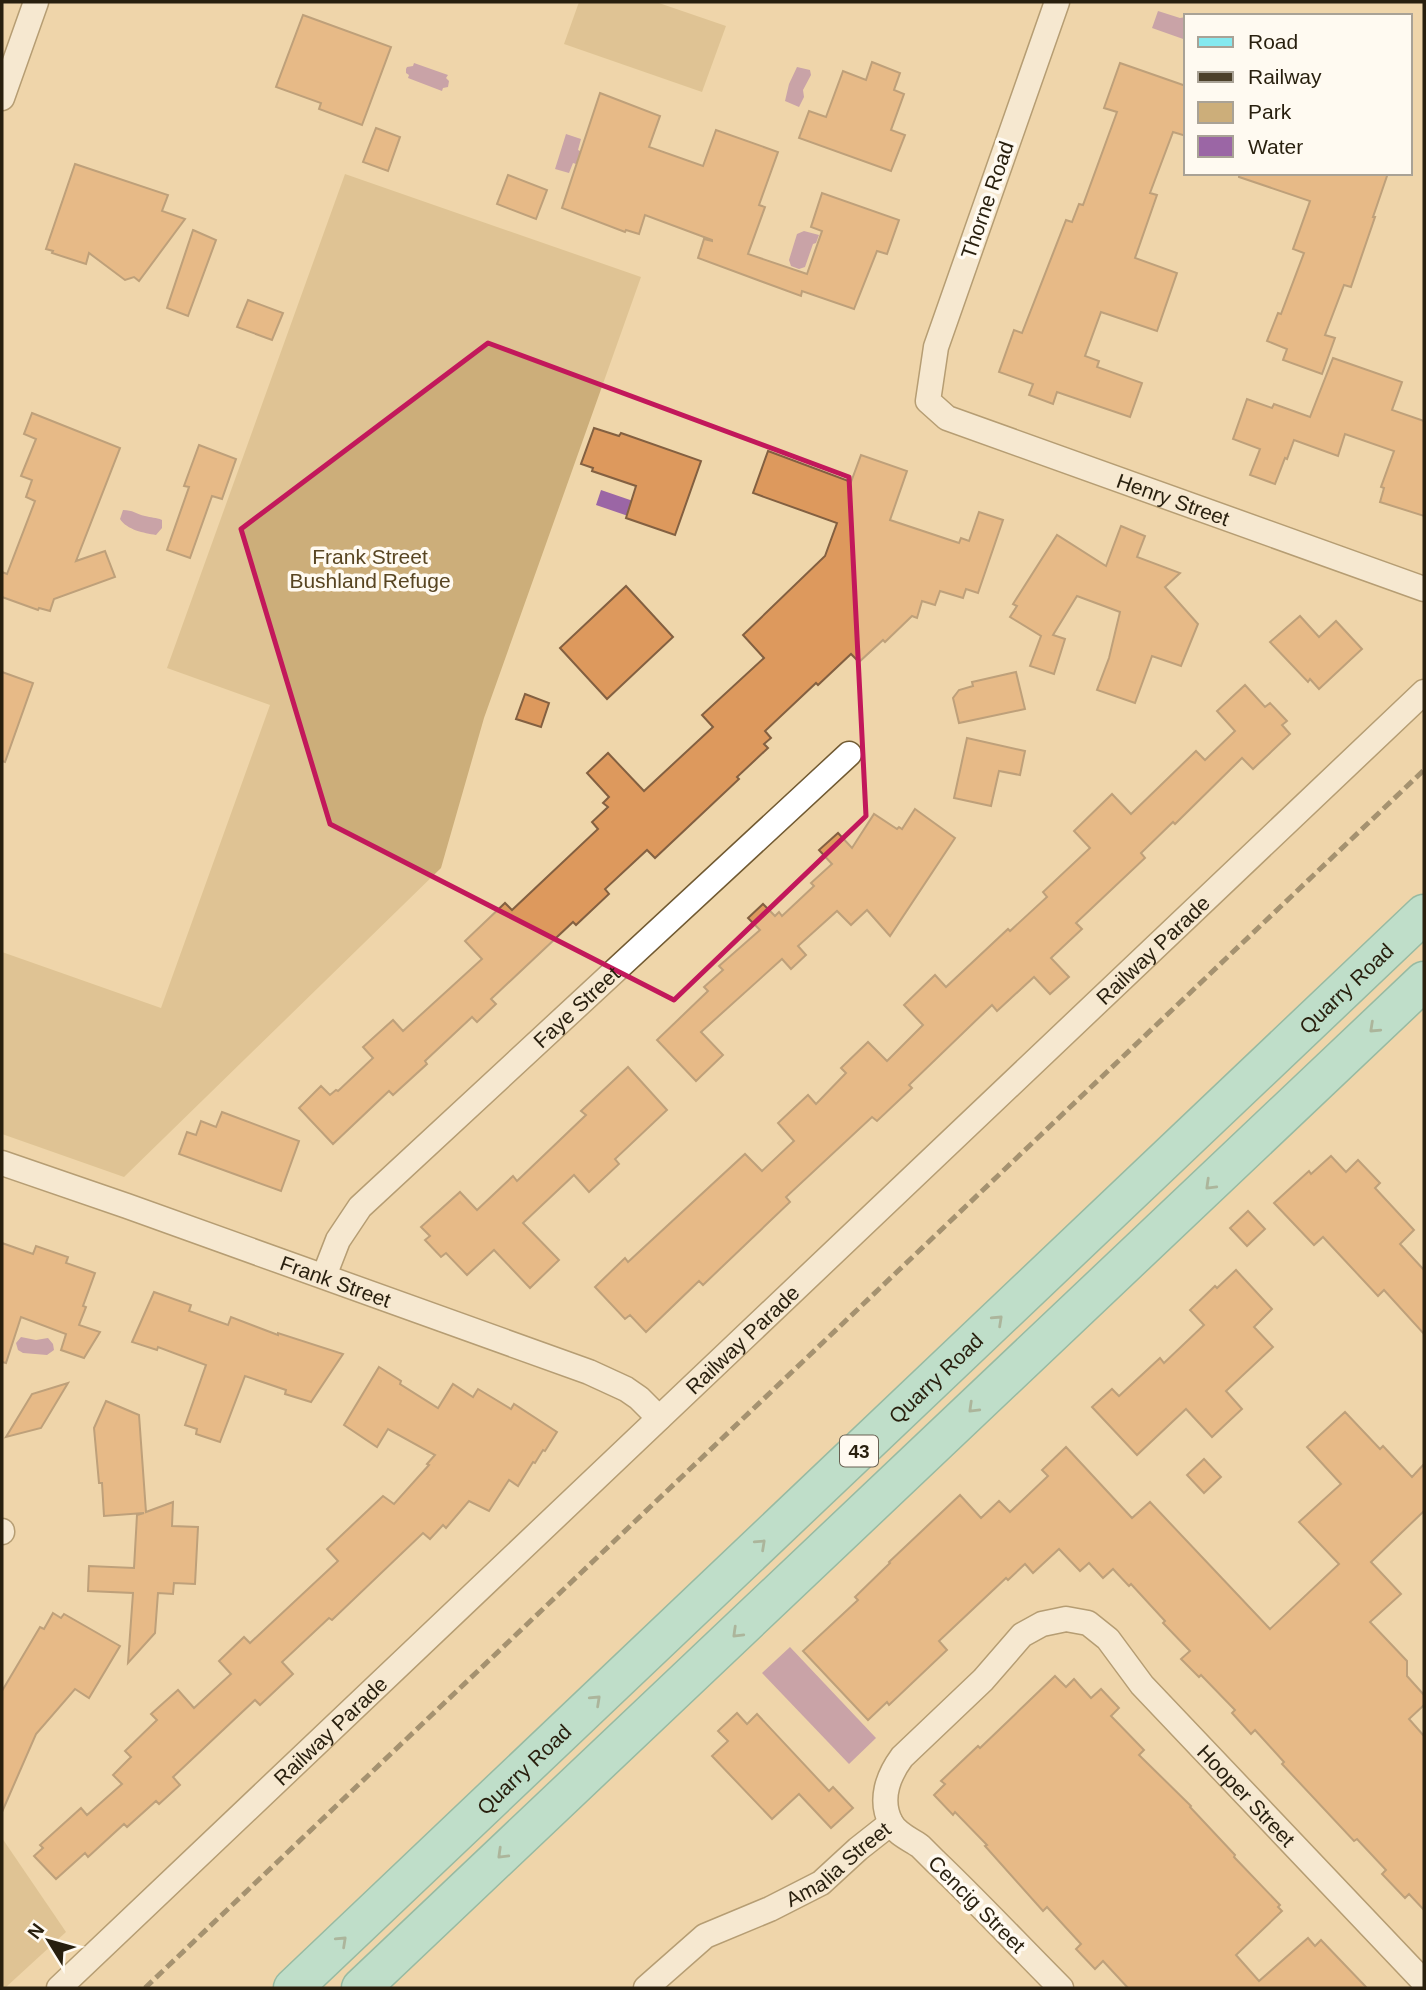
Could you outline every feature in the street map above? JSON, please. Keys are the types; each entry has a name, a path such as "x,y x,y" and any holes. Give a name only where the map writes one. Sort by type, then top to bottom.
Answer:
{"main road":[{"name":"Quarry Road","path":"293,1988 1424,914"},
{"name":"43","path":"361,1988 1424,981"},
{"path":"401,1886 434,1920"}],"street":[{"path":"2,98 36,2"},
{"name":"Thorne Road","path":"928,401 936,347 1057,2"},
{"name":"Henry Street","path":"928,401 947,418 1424,589"},
{"name":"Railway Parade","path":"59,1988 1424,692"},
{"name":"Faye Street","path":"324,1276 338,1240 360,1207 849,754"},
{"name":"Frank Street","path":"2,1164 589,1372 633,1394 659,1418"},
{"name":"Amalia Street","path":"648,1988 705,1936 770,1909 821,1883 891,1823 886,1791 891,1772 902,1757 983,1680 1022,1635 1042,1624 1066,1619"},
{"name":"Hooper Street","path":"1066,1619 1088,1623 1108,1639 1142,1685 1424,1982"},
{"name":"Cencig Street","path":"891,1823 903,1837 920,1846 951,1876 1061,1988"}],"highlighted area":[{"path":"488,343 849,477 866,816 674,1000 330,824 241,529"}],"green space":[{"path":"579,2 656,2 726,26 702,92 564,44"},
{"name":"Frank Street Bushland Refuge","path":"345,174 641,277 484,718 441,868 124,1177 2,1134 2,952 161,1008 270,705 167,668"},
{"path":"2,1838 66,1932 5,1988 2,1988"}],"water":[{"path":"1158,11 1184,17 1184,39 1152,28"},
{"path":"414,63 448,75 448,87 442,91 408,78 406,69"},
{"path":"797,67 810,70 811,75 803,90 804,97 799,107 785,101"},
{"path":"566,134 581,139 578,150 584,153 579,165 573,163 569,173 555,169"},
{"path":"804,231 819,235 805,267 799,269 791,266 789,260 797,234"},
{"path":"601,490 636,502 631,517 596,505"},
{"path":"123,510 158,518 162,520 162,528 156,535 131,528 120,519"},
{"path":"21,1337 36,1340 48,1338 54,1350 47,1355 23,1353 18,1350 16,1343"},
{"path":"790,1647 876,1738 849,1764 762,1673"}],"building":[{"path":"303,15 391,47 362,125 319,109 321,103 276,87"},
{"path":"872,62 900,73 894,90 904,94 891,130 905,135 891,171 799,138 809,111 826,117 843,71 866,80"},
{"path":"1120,63 1184,85 1184,135 1173,132 1150,193 1157,195 1135,258 1177,273 1157,331 1101,312 1085,356 1099,361 1097,367 1142,383 1130,417 1057,392 1053,404 1029,395 1033,384 999,372 1014,330 1022,333 1066,220 1072,222 1079,204 1083,205 1117,112 1104,108"},
{"path":"600,93 660,116 649,147 703,166 716,130 778,152 759,205 765,207 748,254 807,274 822,231 811,227 822,193 899,220 887,254 877,251 854,309 802,291 801,296 698,258 704,239 712,240 645,215 639,234 626,230 625,232 562,208"},
{"path":"376,128 400,137 388,171 363,162"},
{"path":"75,164 168,195 162,211 185,219 139,281 134,277 125,280 89,253 86,264 46,249"},
{"path":"508,175 547,190 536,219 497,204"},
{"path":"1387,175 1351,287 1344,285 1325,335 1335,338 1322,374 1283,360 1287,349 1267,341 1278,313 1281,314 1304,253 1293,249 1310,201 1239,177"},
{"path":"193,230 216,240 188,316 167,308"},
{"path":"248,300 283,313 272,340 237,327"},
{"path":"1333,358 1402,382 1392,410 1424,421 1424,516 1380,502 1384,488 1381,487 1394,451 1345,434 1338,456 1294,440 1275,484 1250,475 1260,449 1233,439 1247,399 1272,408 1274,404 1310,417"},
{"path":"32,413 120,448 76,561 105,551 115,577 54,599 50,611 38,610 2,597 2,572 7,574 35,501 26,497 32,480 21,476 36,439 24,434"},
{"path":"594,428 619,436 621,433 701,461 675,535 626,518 636,486 592,471 593,468 581,464"},
{"path":"199,445 236,459 222,499 212,496 190,558 167,550 189,487 184,486"},
{"path":"768,451 851,482 861,455 907,471 890,520 959,543 961,538 969,541 979,512 1003,520 978,593 966,589 963,598 940,591 935,605 922,601 917,618 912,616 859,662 851,654 818,685 816,683 765,731 771,738 764,744 768,748 737,777 739,779 655,858 647,850 605,889 609,894 576,925 573,922 491,999 496,1004 477,1022 472,1017 425,1061 427,1064 393,1095 389,1091 333,1144 299,1108 321,1086 330,1095 338,1091 373,1058 363,1047 393,1020 403,1031 482,959 465,941 505,903 512,910 598,829 592,822 608,807 603,803 609,797 587,773 608,753 644,791 713,727 702,715 764,658 743,635 825,556 837,523 753,493"},
{"path":"1121,526 1145,536 1137,557 1180,573 1165,587 1198,624 1181,666 1152,656 1135,703 1097,690 1109,658 1120,612 1077,596 1053,635 1065,639 1054,674 1030,666 1041,636 1010,617 1017,606 1013,604 1057,535 1106,566"},
{"path":"626,586 673,637 607,699 560,648"},
{"path":"1300,616 1319,637 1336,621 1362,649 1319,689 1310,679 1308,682 1270,642"},
{"path":"2,672 33,683 5,762 2,761"},
{"path":"1016,672 1025,709 959,723 953,698 959,690 973,686 972,682"},
{"path":"1245,685 1265,707 1270,703 1287,721 1282,725 1290,734 1253,769 1242,758 1175,824 1173,822 1141,853 1145,858 1076,923 1082,929 1051,958 1069,977 1050,994 1034,977 997,1011 992,1005 909,1085 912,1088 877,1121 872,1117 786,1197 790,1202 703,1285 699,1281 646,1332 630,1315 625,1319 595,1287 625,1258 628,1262 745,1154 762,1171 794,1141 778,1123 808,1095 816,1104 846,1073 841,1068 868,1042 887,1061 923,1025 904,1005 935,975 946,987 1047,897 1043,892 1090,848 1074,831 1112,794 1131,814 1196,751 1205,760 1235,731 1217,711"},
{"path":"525,694 549,703 541,727 516,719"},
{"path":"967,738 1025,751 1020,775 999,771 991,806 954,798"},
{"path":"915,809 955,838 890,936 867,910 851,925 837,911 798,946 806,955 791,969 782,959 701,1032 723,1055 696,1081 657,1040 708,991 704,987 723,970 719,966 760,930 748,918 763,904 775,916 779,912 782,916 814,886 811,883 832,864 819,850 838,833 852,848 874,814 897,829 902,829"},
{"path":"628,1067 667,1110 615,1159 619,1164 589,1192 574,1175 523,1223 559,1260 530,1288 494,1250 467,1275 446,1253 441,1257 425,1240 430,1236 421,1227 460,1192 477,1210 513,1176 517,1181 586,1115 581,1111"},
{"path":"222,1112 299,1141 281,1191 179,1154 187,1132 196,1135 201,1121 216,1127"},
{"path":"1331,1156 1346,1172 1358,1160 1380,1183 1375,1188 1414,1230 1400,1244 1424,1270 1424,1334 1384,1290 1378,1296 1323,1237 1314,1245 1274,1203 1309,1171 1311,1174"},
{"path":"1248,1211 1265,1229 1247,1246 1230,1228"},
{"path":"2,1243 33,1254 36,1246 68,1257 66,1263 95,1273 79,1325 100,1332 84,1358 61,1350 66,1334 21,1317 6,1363 2,1362"},
{"path":"1236,1270 1272,1309 1254,1327 1273,1347 1226,1391 1242,1409 1212,1437 1186,1409 1137,1455 1092,1407 1112,1389 1119,1396 1160,1358 1164,1363 1204,1325 1190,1310"},
{"path":"154,1292 191,1305 189,1311 228,1325 231,1317 278,1335 343,1354 311,1402 245,1376 220,1442 196,1434 197,1429 185,1425 206,1365 158,1347 157,1350 132,1342"},
{"path":"379,1367 438,1408 453,1384 473,1397 478,1389 511,1409 514,1404 557,1432 518,1486 509,1480 489,1511 469,1501 446,1528 443,1525 430,1539 423,1533 332,1620 329,1618 282,1662 293,1674 260,1705 255,1700 173,1777 180,1785 159,1804 156,1801 127,1827 124,1824 88,1857 85,1853 56,1879 34,1856 43,1848 40,1845 81,1808 87,1815 122,1784 113,1775 131,1757 125,1751 157,1720 151,1714 178,1690 194,1708 231,1674 219,1661 244,1637 250,1643 338,1561 327,1549 383,1496 394,1504 429,1465 427,1464 435,1455 388,1429 377,1447 344,1425"},
{"path":"68,1383 41,1428 6,1437 32,1394"},
{"path":"106,1401 139,1415 146,1512 173,1502 172,1526 198,1527 195,1584 174,1583 173,1594 158,1593 155,1633 128,1663 133,1593 88,1591 89,1566 134,1568 137,1515 144,1513 104,1516 94,1428"},
{"path":"1345,1412 1380,1449 1383,1446 1412,1477 1424,1464 1424,1511 1371,1562 1401,1594 1370,1622 1407,1661 1407,1676 1424,1695 1424,1705 1409,1719 1424,1736 1424,1910 1409,1894 1405,1898 1382,1874 1386,1870 1357,1839 1354,1841 1282,1764 1284,1762 1255,1730 1251,1734 1232,1713 1235,1710 1201,1675 1199,1677 1181,1659 1190,1651 1131,1584 1129,1586 1113,1569 1103,1578 1089,1563 1080,1571 1059,1549 1033,1573 1025,1564 1008,1580 1006,1578 939,1641 947,1650 889,1705 887,1702 868,1720 803,1651 858,1600 855,1597 889,1562 960,1495 981,1518 999,1501 1010,1512 1048,1476 1042,1470 1066,1447 1132,1518 1150,1502 1270,1629 1339,1564 1299,1522 1341,1484 1307,1447"},
{"path":"1204,1459 1221,1477 1204,1493 1187,1475"},
{"path":"53,1613 61,1618 64,1614 120,1646 89,1698 75,1689 36,1734 2,1812 2,1691 40,1627 44,1629"},
{"path":"1055,1676 1066,1687 1074,1679 1091,1698 1101,1689 1119,1708 1111,1716 1144,1750 1139,1755 1191,1806 1234,1857 1280,1905 1278,1907 1282,1911 1236,1955 1259,1981 1308,1938 1315,1946 1321,1940 1367,1988 1128,1988 1103,1961 1095,1969 1076,1949 1081,1944 1047,1907 1043,1911 985,1846 987,1845 934,1795 945,1784 941,1781 978,1746 980,1748"},
{"path":"737,1713 747,1724 757,1714 829,1791 833,1787 853,1808 831,1828 799,1794 772,1819 712,1756 728,1741 718,1731"}],"railway":[{"path":"145,1988 1424,770"}]}
